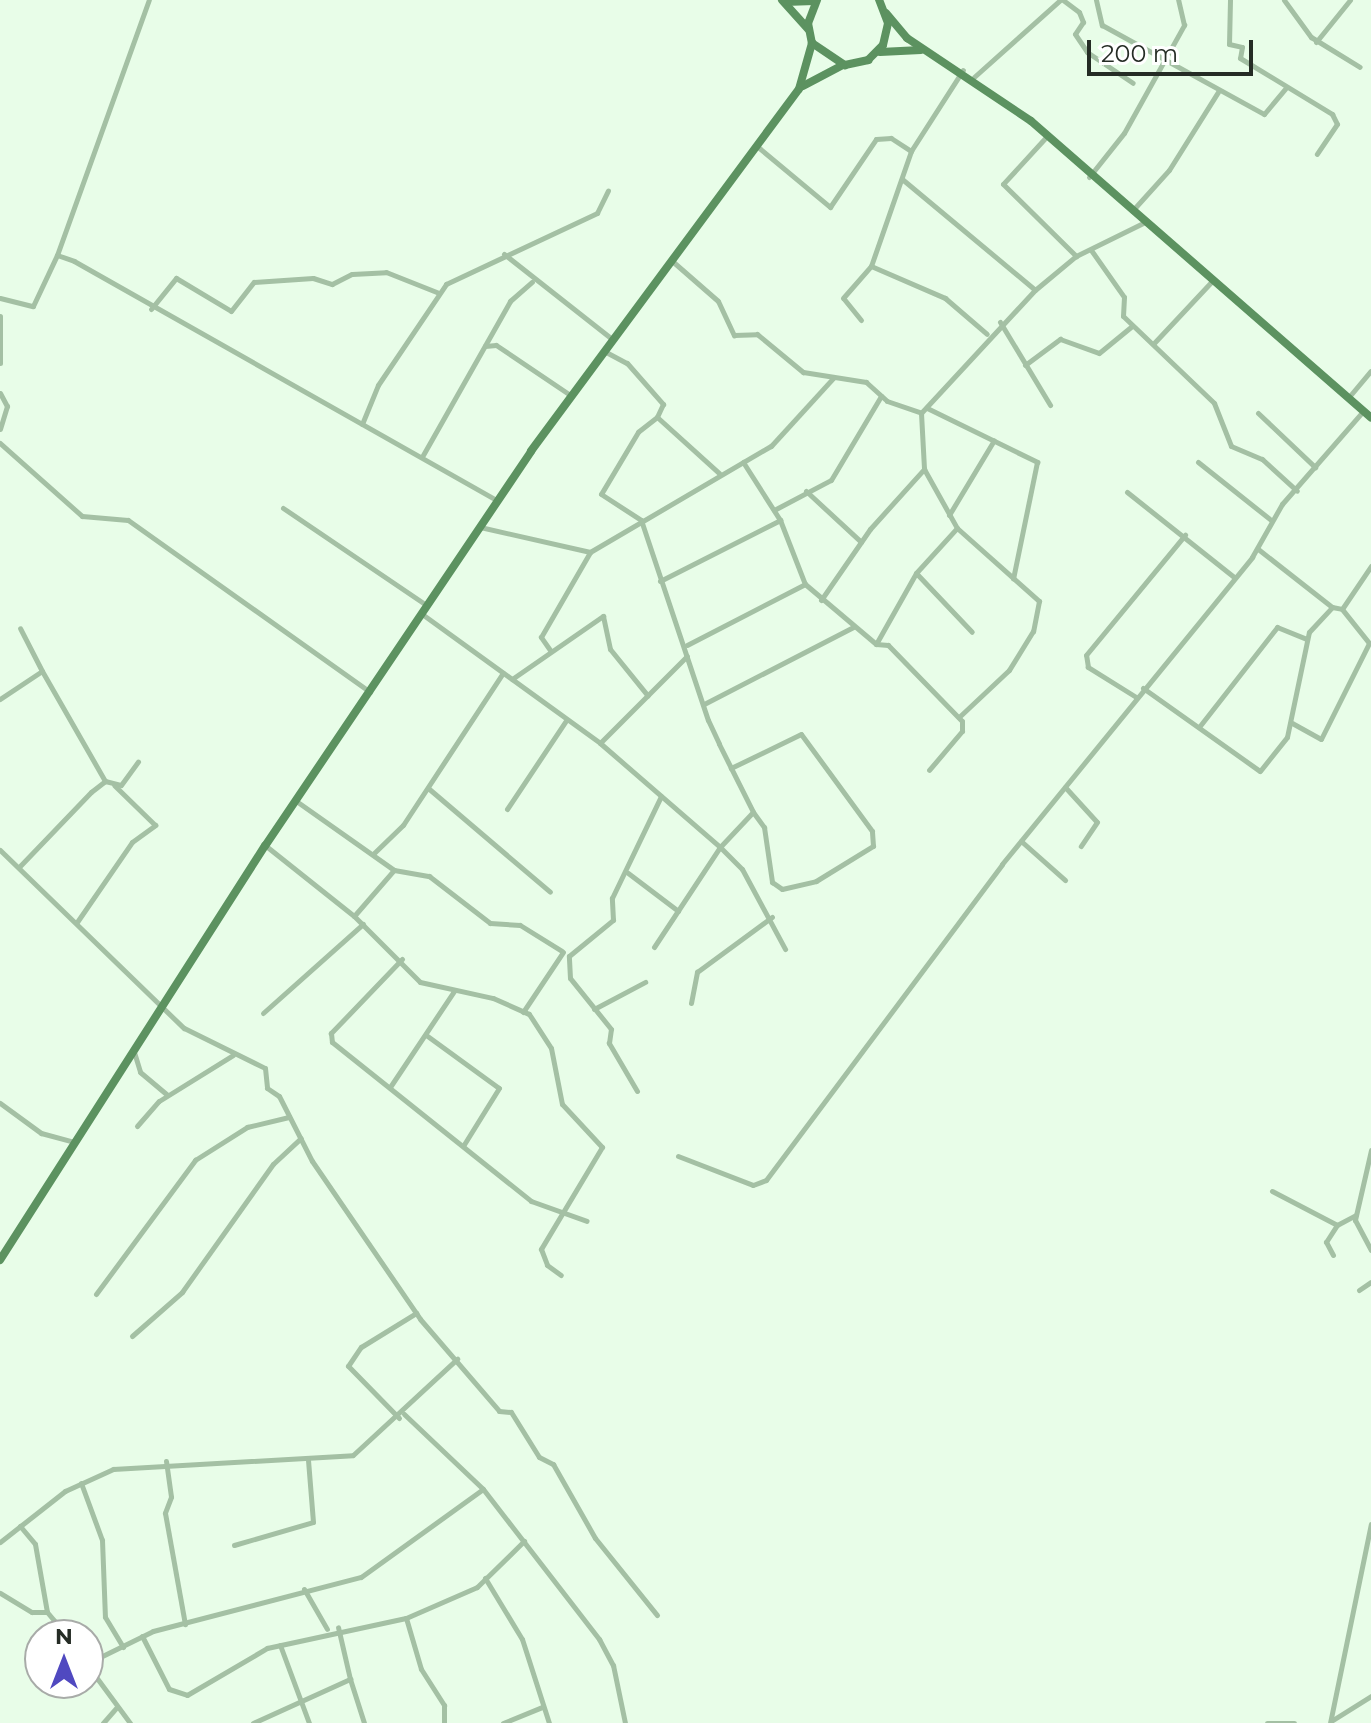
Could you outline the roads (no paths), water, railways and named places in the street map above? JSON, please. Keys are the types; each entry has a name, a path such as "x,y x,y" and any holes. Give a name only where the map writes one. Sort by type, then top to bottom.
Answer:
{"main road":[{"path":"781,0 801,6 817,0"},
{"path":"0,1260 265,846 299,803 497,500 570,395 799,89 812,43 809,31 781,0"},
{"path":"809,31 817,0"},
{"path":"882,4 926,51"},
{"path":"877,53 887,34 882,4"},
{"path":"812,43 845,65"},
{"path":"799,89 845,65 901,46 926,51 963,70 1047,136 1089,177 1371,418"}],"street":[{"path":"0,298 33,306 57,255 149,0"},
{"path":"974,77 1062,0 1079,12 1083,22 1075,34 1087,52 1133,83"},
{"path":"1096,0 1102,25 1163,56 1218,92 1267,115 1285,89"},
{"path":"1089,177 1124,133 1163,56 1184,25 1178,0"},
{"path":"1230,0 1235,32 1229,44 1242,47 1240,58 1285,89 1332,114 1337,124 1317,154"},
{"path":"1284,0 1316,42 1360,67"},
{"path":"1316,42 1350,0"},
{"path":"861,320 843,298 871,266 911,151 963,70"},
{"path":"1132,212 1169,170 1218,92"},
{"path":"1047,136 1003,184 1076,256"},
{"path":"758,147 830,207 876,139 891,138 911,151"},
{"path":"902,179 1035,290"},
{"path":"362,424 378,385 439,293 504,254 597,213 608,190"},
{"path":"921,413 987,334 1035,290 1076,256 1145,222"},
{"path":"1091,250 1124,297 1123,316 1214,403 1231,446 1262,459 1297,491"},
{"path":"504,254 532,282 612,339"},
{"path":"57,255 423,455 497,500"},
{"path":"671,260 718,301 734,335 757,334 797,368 833,378 866,382 881,396 921,413"},
{"path":"871,266 945,298 987,334"},
{"path":"151,309 176,278 231,311 254,282 313,278 332,284 352,274 386,272 439,293"},
{"path":"1154,343 1212,281"},
{"path":"423,455 510,301 532,282"},
{"path":"0,316 0,363"},
{"path":"1000,322 1050,405"},
{"path":"1025,365 1060,339 1099,353 1132,326"},
{"path":"484,346 496,345 570,395"},
{"path":"603,351 627,363 663,404 657,417 638,432 601,494 641,520 660,581 687,645 704,704 731,768 764,827 777,888 816,881 873,846 872,831 801,734 731,768"},
{"path":"1348,398 1371,371"},
{"path":"550,650 541,637 590,552 781,438 833,378"},
{"path":"0,393 7,406 0,429"},
{"path":"774,510 831,480 881,396"},
{"path":"927,408 1029,453 1040,472 1013,579"},
{"path":"678,1156 763,1183 1021,841 1258,549 1271,520 1363,411"},
{"path":"921,413 924,469 957,528 1039,601 1033,631 992,692 959,717"},
{"path":"1258,413 1315,467"},
{"path":"657,417 719,473"},
{"path":"949,515 994,440"},
{"path":"0,443 82,516 128,520 370,692"},
{"path":"743,462 780,520 805,584 876,644 888,645 959,717 962,731 929,770"},
{"path":"1198,462 1271,520"},
{"path":"821,600 861,542 924,469"},
{"path":"806,491 861,542"},
{"path":"1127,492 1185,535 1234,577"},
{"path":"283,508 424,609 565,722 600,743 720,847 772,917 774,937 785,949"},
{"path":"660,581 780,520"},
{"path":"480,527 590,552"},
{"path":"876,644 916,573 957,528"},
{"path":"1136,697 1088,667 1086,655 1185,535"},
{"path":"1258,549 1332,607 1342,609 1369,643 1321,739 1292,722"},
{"path":"1342,609 1371,566"},
{"path":"916,573 972,632"},
{"path":"687,645 805,584"},
{"path":"1143,688 1257,771 1280,749 1292,722 1306,639 1332,607"},
{"path":"512,679 603,616 610,649 648,696"},
{"path":"704,704 853,627"},
{"path":"1199,727 1277,627 1306,639"},
{"path":"20,628 105,781 114,785 155,825 132,842 77,922"},
{"path":"600,743 688,656"},
{"path":"0,699 42,671"},
{"path":"373,854 428,788 503,673"},
{"path":"507,809 565,722"},
{"path":"114,785 138,762"},
{"path":"19,867 105,781"},
{"path":"1065,787 1097,822 1081,846"},
{"path":"428,788 550,892"},
{"path":"569,956 613,920 612,898 628,873 661,796"},
{"path":"299,803 394,870 429,876 490,923 520,925 569,956"},
{"path":"654,947 720,847 753,812"},
{"path":"1021,841 1065,880"},
{"path":"265,846 354,916 402,959 420,982 523,1012 551,1048 562,1104 602,1147 541,1249 547,1265 561,1275"},
{"path":"0,850 206,1044 265,1068 267,1088 416,1313 499,1411 511,1412 539,1457 553,1464 595,1538 657,1615"},
{"path":"354,916 394,870"},
{"path":"628,873 678,912"},
{"path":"691,1003 697,972 772,917"},
{"path":"263,1013 363,924"},
{"path":"523,1012 562,951"},
{"path":"569,956 570,978 611,1029 609,1043 637,1091"},
{"path":"402,959 329,1036 463,1146 560,1215 587,1221"},
{"path":"594,1009 645,982"},
{"path":"390,1087 454,991"},
{"path":"426,1035 499,1088 463,1146"},
{"path":"134,1051 140,1072 167,1095"},
{"path":"137,1126 167,1095 233,1055"},
{"path":"0,1103 41,1133 74,1142"},
{"path":"96,1294 195,1160 247,1127 289,1117"},
{"path":"132,1336 182,1292 273,1164 301,1138"},
{"path":"1371,1150 1356,1215 1359,1239 1371,1250"},
{"path":"1272,1191 1337,1225"},
{"path":"1333,1255 1326,1242 1337,1225 1356,1215"},
{"path":"1359,1290 1371,1282"},
{"path":"416,1313 361,1347 348,1366 483,1489 524,1541 607,1653 625,1723"},
{"path":"0,1542 81,1483 166,1461 308,1460 353,1455 402,1416 457,1359"},
{"path":"234,1545 313,1522 308,1460"},
{"path":"166,1461 166,1521 185,1624"},
{"path":"81,1483 102,1540 105,1617 123,1647"},
{"path":"104,1657 142,1636 304,1588 361,1577 483,1489"},
{"path":"1330,1722 1371,1524"},
{"path":"20,1526 35,1544 47,1612 53,1619"},
{"path":"142,1636 169,1689 182,1696 280,1645 327,1629 406,1618 485,1578 524,1541"},
{"path":"485,1578 522,1639 549,1723"},
{"path":"304,1588 327,1629"},
{"path":"0,1593 32,1612 47,1612"},
{"path":"406,1618 421,1669 444,1705 444,1723"},
{"path":"338,1627 364,1723"},
{"path":"280,1645 309,1723"},
{"path":"253,1723 300,1698 350,1679"},
{"path":"104,1690 130,1723"},
{"path":"1330,1722 1371,1696"},
{"path":"503,1723 542,1707"},
{"path":"103,1723 116,1708"},
{"path":"1267,1723 1294,1723"}]}
